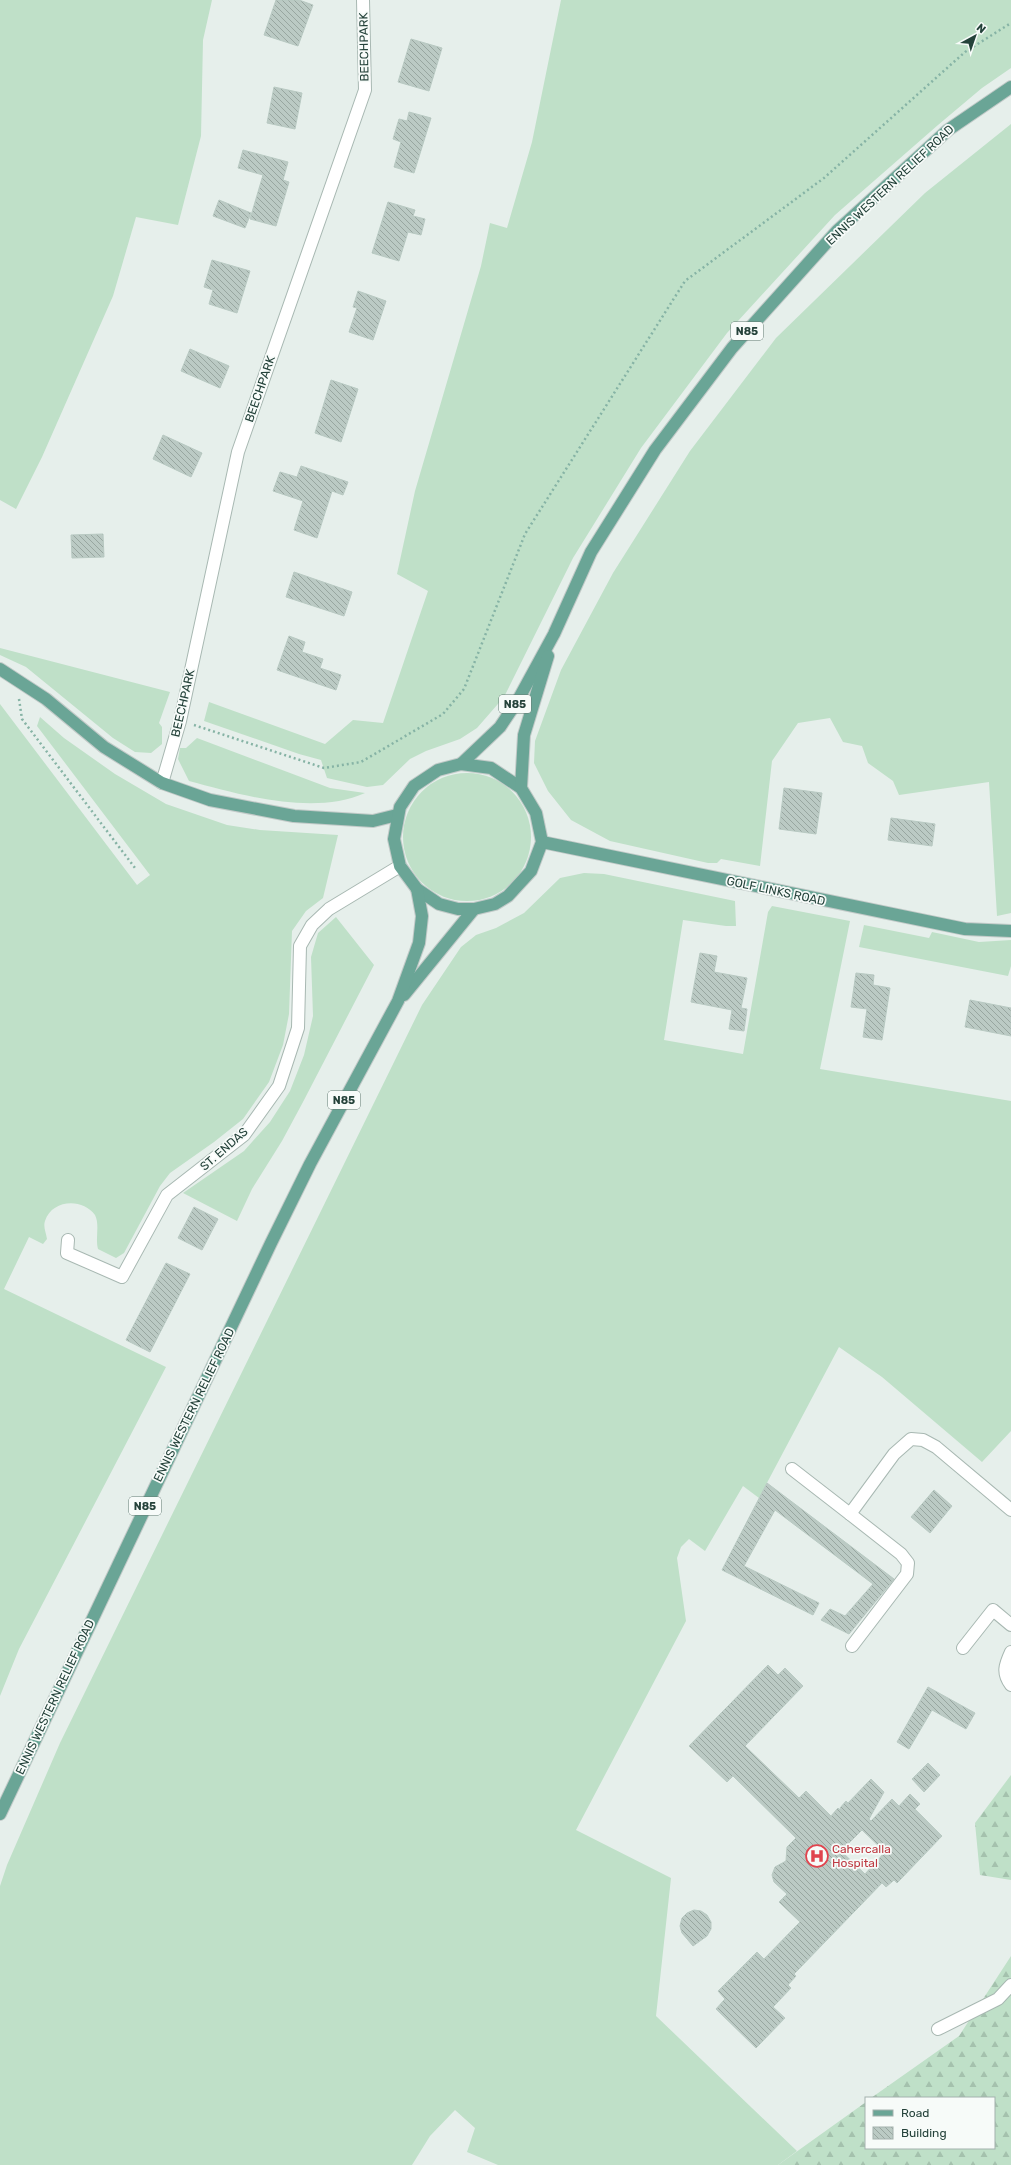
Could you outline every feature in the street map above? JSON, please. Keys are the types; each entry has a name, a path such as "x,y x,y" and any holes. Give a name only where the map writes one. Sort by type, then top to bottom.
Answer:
{"main road":[{"name":"ENNIS WESTERN RELIEF ROAD","path":"461,764 500,727 518,700 554,634 591,552 651,456 732,348 837,231 948,130 1011,87"},
{"name":"ENNIS WESTERN RELIEF ROAD","path":"521,788 524,735 554,634"},
{"path":"0,669 23,682 46,699 104,747 162,783 210,800 294,816 373,821 397,815"},
{"name":"N85","path":"461,764 491,768 521,788 536,814 542,842 531,871 508,896 495,904 474,909 458,909 440,904 417,889 400,866 394,839 397,815 414,786 438,770 461,764"},
{"name":"GOLF LINKS ROAD","path":"542,842 914,920 965,929 1011,931"},
{"name":"ENNIS WESTERN RELIEF ROAD","path":"0,1814 271,1243 314,1157 398,1001 419,943 422,916 417,889"},
{"name":"ENNIS WESTERN RELIEF ROAD","path":"398,1001 474,909"}],"street":[{"name":"BEECHPARK","path":"162,783 180,721 238,452 365,90 363,0"},
{"name":"ST. ENDAS","path":"68,1240 67,1253 122,1277 167,1196 244,1135 279,1086 298,1028 300,946 312,925 330,909 400,866"},
{"path":"850,1514 894,1454 911,1439 923,1440 936,1447 1011,1510"},
{"path":"792,1469 902,1554 908,1563 907,1574 852,1646"},
{"path":"963,1648 993,1610 1011,1625"},
{"path":"1011,1652 1004,1666 1006,1678 1011,1685"},
{"path":"938,2029 998,1999 1011,1985"}],"path":[{"path":"180,721 324,768 361,762 442,714 464,689 524,534 685,281 824,178 965,52 1011,23"},
{"path":"23,682 19,700 22,719 135,868"}],"green space":[{"path":"0,0 212,0 203,40 201,136 178,225 136,217 113,296 42,457 16,509 0,500"},
{"path":"561,0 1011,0 1011,68 982,88 835,215 727,333 641,448 573,558 504,697 477,728 460,739 426,751 410,759 383,785 367,787 327,778 321,760 299,754 204,721 209,702 325,744 353,720 383,723 428,591 397,574 415,491 481,266 490,223 507,228 532,142"},
{"path":"1011,124 1011,913 997,916 989,782 899,795 893,781 868,763 862,746 843,742 830,718 798,723 772,761 760,866 721,859 717,863 708,863 610,841 571,820 548,791 534,763 535,741 561,670 613,573 690,451 776,338 925,193"},
{"path":"0,648 170,692 159,723 162,727 162,744 151,753 135,752 113,738 26,667 0,655"},
{"path":"0,704 137,885 150,875 37,726 40,717 64,738 115,774 166,804 227,825 260,830 338,835 323,898 306,911 292,931 289,1014 283,1045 269,1082 243,1119 214,1142 170,1173 160,1186 124,1253 116,1258 98,1249 96,1219 95,1215 90,1209 76,1204 68,1203 61,1205 54,1208 44,1223 47,1239 43,1244 29,1237 4,1289 166,1367 19,1649 0,1696"},
{"path":"197,738 330,788 365,793 345,800 323,803 301,803 254,797 189,781 178,759 180,748 186,748"},
{"path":"467,773 491,778 512,792 526,813 531,837 526,861 512,882 491,896 467,901 443,896 422,882 408,861 403,837 408,813 422,792 443,778"},
{"path":"584,873 604,874 735,901 736,926 683,920 664,1040 743,1054 768,912 772,906 850,921 820,1069 1011,1101 1011,1431 982,1462 882,1377 839,1347 759,1498 743,1486 705,1551 689,1539 681,1547 677,1558 686,1621 576,1830 671,1878 656,2016 797,2151 778,2165 498,2165 467,2152 475,2128 455,2110 430,2136 412,2165 0,2165 0,1886 7,1865 60,1743 422,1005 461,947 476,935 496,928 524,913 560,878"},
{"path":"336,917 374,965 303,1102 282,1141 252,1189 237,1221 183,1193 244,1151 270,1122 290,1091 304,1055 313,1016 311,957 318,933"},
{"path":"864,925 929,938 932,932 979,942 1011,940 1011,966 1008,976 859,947"},
{"path":"1011,1775 1011,1880 980,1875 975,1823"},
{"path":"1011,1956 1011,2165 778,2165 865,2103 865,2149 995,2149 995,2097 872,2097 959,2036"}],"building":[{"path":"276,0 299,0 313,5 298,46 264,35"},
{"path":"411,39 442,48 429,91 398,82"},
{"path":"274,87 302,93 295,129 267,123"},
{"path":"409,112 431,118 414,173 394,167 401,142 393,139 399,119 407,121"},
{"path":"243,150 288,162 283,180 289,182 276,226 250,219 263,175 238,168"},
{"path":"219,200 251,213 245,228 213,216"},
{"path":"388,202 415,210 413,216 425,219 421,235 408,232 399,261 372,253"},
{"path":"212,260 250,271 237,313 209,304 213,290 204,287"},
{"path":"358,291 386,301 373,340 349,332 357,308 353,307"},
{"path":"190,349 229,366 220,388 181,371"},
{"path":"331,380 358,389 341,442 315,433"},
{"path":"163,435 202,453 191,477 153,459"},
{"path":"301,466 348,482 343,495 332,491 317,538 294,530 303,501 273,491 280,472 297,477"},
{"path":"103,534 104,557 72,558 71,535"},
{"path":"294,572 352,592 344,616 286,597"},
{"path":"289,636 305,642 302,652 323,659 320,668 341,675 336,690 277,670"},
{"path":"784,788 822,793 816,834 779,829"},
{"path":"891,818 935,824 932,846 888,840"},
{"path":"700,953 717,956 714,972 747,978 741,1008 747,1009 744,1031 729,1029 732,1010 691,1002"},
{"path":"856,973 874,975 873,985 890,988 882,1040 863,1037 867,1009 851,1007"},
{"path":"970,1000 1011,1008 1011,1036 965,1027"},
{"path":"194,1207 218,1219 202,1250 178,1238"},
{"path":"166,1263 190,1274 150,1352 126,1340"},
{"path":"767,1483 894,1579 849,1634 821,1620 830,1609 845,1616 873,1584 775,1510 744,1566 819,1603 813,1615 722,1570"},
{"path":"934,1490 952,1506 930,1533 911,1517"},
{"name":"Cahercalla Hospital","path":"768,1665 778,1675 785,1668 803,1686 745,1746 799,1798 806,1791 831,1816 838,1808 841,1811 840,1808 846,1801 848,1803 871,1779 884,1792 869,1819 871,1821 892,1799 899,1806 910,1794 920,1804 915,1809 942,1836 897,1883 894,1880 886,1887 882,1883 794,1974 796,1976 788,1985 791,1988 773,2007 785,2018 756,2048 716,2009 725,1999 718,1991 757,1952 764,1959 800,1922 779,1902 787,1894 774,1882 772,1875 775,1867 786,1861 787,1847 796,1838 733,1776 727,1782 689,1746","holes":["862,1830 885,1852 865,1874 841,1851"]},
{"path":"928,1687 975,1713 966,1729 932,1710 909,1749 897,1742"},
{"path":"928,1763 940,1775 924,1792 912,1779"},
{"path":"694,1910 701,1911 707,1915 711,1922 711,1929 707,1936 693,1946 682,1933 680,1926 682,1918 687,1913"}],"place":[{"name":"Cahercalla Hospital","path":"817,1856"}]}
